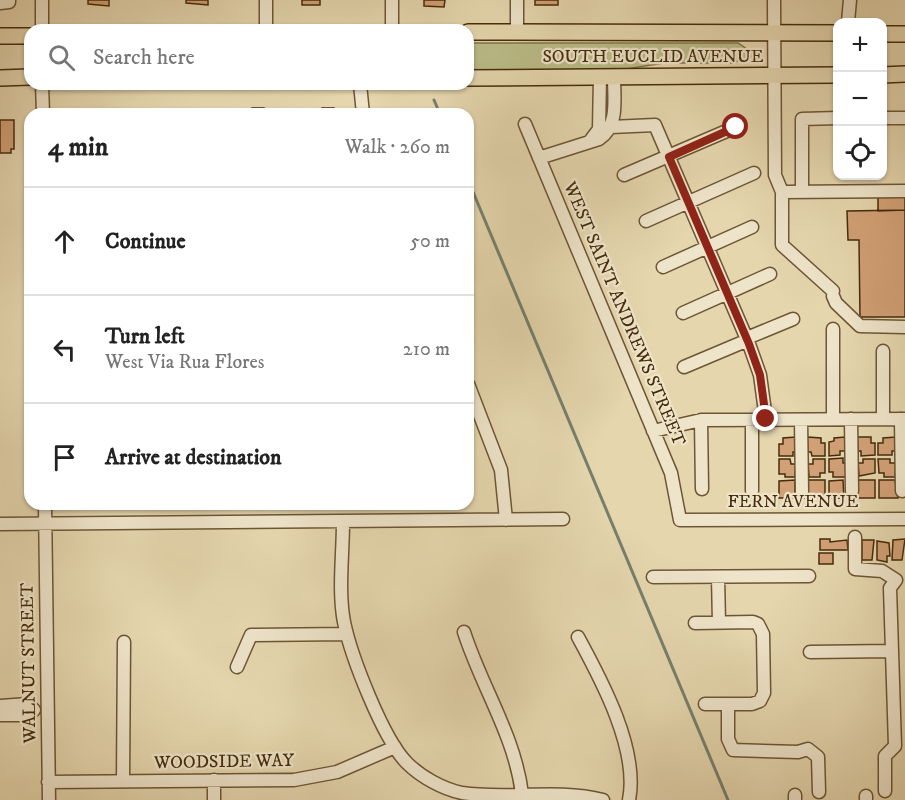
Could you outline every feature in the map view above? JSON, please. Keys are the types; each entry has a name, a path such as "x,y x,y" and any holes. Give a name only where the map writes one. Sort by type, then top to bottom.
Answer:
{"main road":[{"name":"SOUTH EUCLID AVENUE","path":"474,32 833,33"},
{"path":"887,34 905,34"},
{"path":"0,36 24,36"},
{"path":"887,75 905,74"},
{"name":"SOUTH EUCLID AVENUE","path":"474,78 833,75"},
{"path":"0,78 24,77"}],"street":[{"path":"0,3 9,2 9,0"},
{"path":"42,0 42,24"},
{"path":"266,0 266,24"},
{"path":"392,0 392,24"},
{"path":"517,0 518,32"},
{"path":"774,0 775,175 782,192 782,244 833,293 836,303 860,326 905,327"},
{"path":"848,18 850,0"},
{"path":"607,77 611,127"},
{"path":"590,141 599,129 607,77"},
{"path":"42,90 43,108"},
{"path":"361,90 362,108"},
{"path":"802,192 802,119 833,118"},
{"path":"887,118 905,118"},
{"name":"WEST SAINT ANDREWS STREET","path":"525,124 671,473 680,520"},
{"path":"539,158 599,139 611,127 655,125 747,339 760,375 766,419"},
{"path":"624,175 736,127"},
{"path":"646,221 754,173"},
{"path":"782,192 905,191"},
{"path":"663,267 752,227"},
{"path":"683,313 770,274"},
{"path":"684,367 792,319"},
{"path":"832,329 833,420"},
{"path":"883,351 883,419"},
{"path":"474,401 501,470 506,520"},
{"path":"851,419 852,491"},
{"path":"653,431 701,420 903,419 902,491"},
{"path":"701,420 702,489"},
{"path":"752,420 753,491"},
{"path":"801,420 802,492"},
{"name":"WALNUT STREET","path":"45,510 40,710 48,800"},
{"path":"0,524 563,519"},
{"name":"FERN AVENUE","path":"680,520 905,519"},
{"path":"343,522 343,607 347,634 360,670 395,747 406,763 424,777 463,793 575,794 603,800"},
{"path":"855,537 855,569 882,571 900,578 890,588 891,651 900,749 885,756 885,791"},
{"path":"653,577 809,576"},
{"path":"718,577 719,623"},
{"path":"695,623 758,624 763,634 763,697 756,704 705,704"},
{"path":"464,632 491,702 513,746 519,765 522,794"},
{"path":"237,667 251,634 347,634"},
{"path":"578,637 630,758 629,800"},
{"path":"123,781 124,642"},
{"path":"810,652 891,651"},
{"path":"0,706 28,704 40,710"},
{"path":"728,705 728,739 733,750 798,752 808,749 818,757 819,792"},
{"path":"0,716 28,715 40,710"},
{"name":"WOODSIDE WAY","path":"48,782 316,778 395,747"},
{"path":"214,780 214,800"}],"green space":[{"path":"474,43 738,43 756,55 732,63 664,63 620,70 474,70"}],"building":[{"path":"88,0 109,0 109,6 88,4"},
{"path":"186,0 208,0 208,5 186,3"},
{"path":"302,0 320,0 320,5 302,5"},
{"path":"424,0 445,0 444,7 424,6"},
{"path":"535,0 558,0 558,5 535,5"},
{"path":"0,120 14,120 14,149 11,149 11,153 0,153"},
{"path":"878,195 905,195 905,210 878,211"},
{"path":"905,210 905,317 860,317 859,240 848,240 847,211"},
{"path":"796,437 796,452 793,452 793,456 779,456 779,444 783,444 783,438"},
{"path":"807,437 821,438 821,443 825,443 825,456 812,456 811,452 808,452"},
{"path":"845,437 846,451 840,451 840,455 829,456 829,442 834,441 834,438"},
{"path":"857,437 871,437 871,443 875,443 875,455 861,456 861,451 858,451"},
{"path":"896,437 895,451 892,451 892,455 878,455 878,443 883,443 883,438"},
{"path":"843,458 843,463 846,463 846,477 833,477 833,472 829,472 829,459"},
{"path":"779,459 790,459 791,464 796,464 795,477 785,477 785,474 779,474"},
{"path":"813,459 825,459 825,473 820,473 820,477 809,477 808,464 813,464"},
{"path":"863,459 875,459 875,473 859,476 858,463 863,463"},
{"path":"878,459 890,459 890,463 896,463 895,477 884,477 884,473 879,473"},
{"path":"795,480 795,492 799,492 799,498 779,498 779,481"},
{"path":"808,480 825,480 825,498 806,498"},
{"path":"843,480 844,498 829,498 829,481"},
{"path":"858,480 875,480 875,498 856,498"},
{"path":"879,480 895,480 898,498 879,498"},
{"path":"820,539 830,539 830,542 847,540 848,550 820,550"},
{"path":"905,539 902,560 892,560 893,540"},
{"path":"862,540 874,540 872,560 862,560"},
{"path":"877,541 889,543 890,556 887,556 887,562 877,560"},
{"path":"819,553 833,553 833,564 819,564"}],"waterway":[{"path":"434,100 437,108"},
{"path":"474,194 728,800"}],"route":[{"path":"736,127 669,157 749,344 760,375 766,419"}]}
